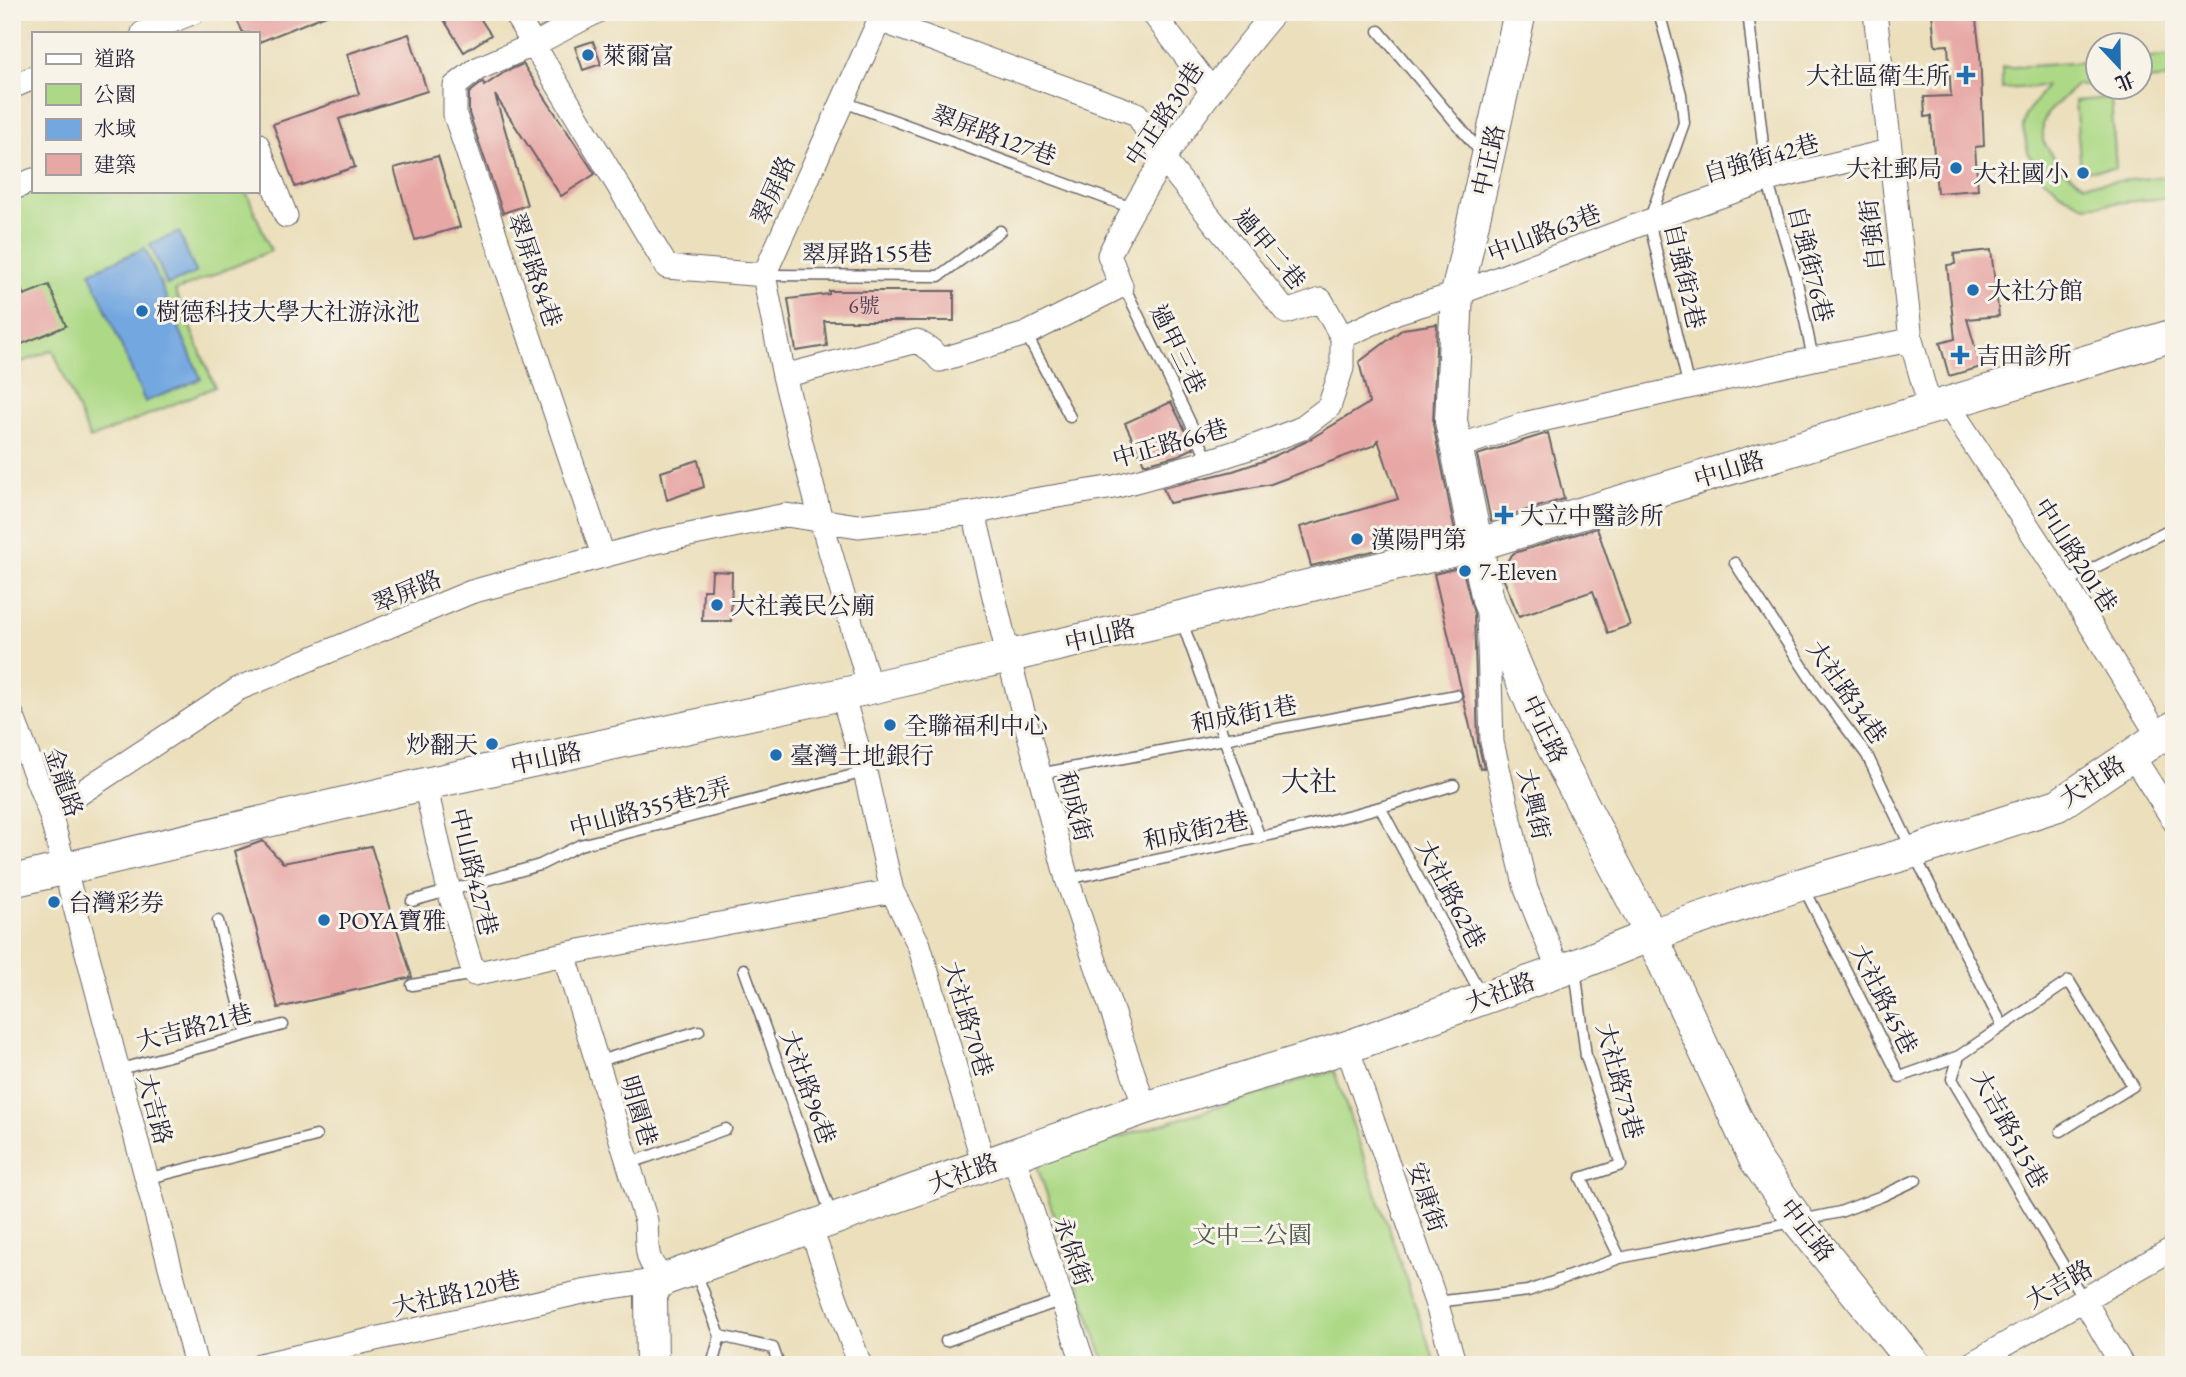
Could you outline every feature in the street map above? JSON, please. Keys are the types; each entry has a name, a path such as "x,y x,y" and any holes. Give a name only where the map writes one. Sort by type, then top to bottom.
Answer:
{"main road":[{"name":"中正路","path":"1520,12 1457,294 1451,421 1488,600 1537,716 1651,935 1755,1159 1799,1222 1914,1365"},
{"name":"中山路","path":"12,881 425,784 856,691 1180,617 1476,545 2174,335"},
{"name":"大社路","path":"665,1279 1145,1108 1347,1047 1651,935 1802,884 1913,852 2058,805 2166,732"},
{"path":"652,1365 651,1295 655,1285 665,1279"}],"street":[{"path":"514,12 667,267 764,275 784,376 821,520 856,691"},
{"path":"535,44 596,12"},
{"path":"1152,12 1212,91"},
{"name":"中正路30巷","path":"1109,255 1132,208 1164,160 1224,73 1275,12"},
{"name":"自強街","path":"1875,12 1911,340 1938,405"},
{"path":"145,32 184,14"},
{"path":"881,16 1137,114 1164,160"},
{"name":"翠屏路","path":"764,275 881,16"},
{"name":"翠屏路84巷","path":"535,44 477,69 455,86 455,114 603,555"},
{"path":"12,87 32,78"},
{"path":"259,149 286,216"},
{"name":"自強街42巷","path":"1648,221 1767,180 1889,152"},
{"name":"過甲二巷","path":"1164,160 1286,312 1321,300 1342,337"},
{"name":"中山路63巷","path":"1457,294 1648,221"},
{"path":"784,376 917,341 940,360 1026,334 1121,286 1109,255"},
{"path":"1342,337 1397,312 1457,294"},
{"name":"中正路66巷","path":"821,520 858,526 974,513 1114,487 1209,461 1300,429 1329,407 1342,368 1342,337"},
{"path":"1456,447 1528,423 1813,359 1911,340"},
{"name":"中山路201巷","path":"1938,405 2065,583 2166,732"},
{"name":"和成街","path":"974,513 1067,879 1145,1108"},
{"name":"翠屏路","path":"50,813 238,689 471,592 603,555 786,515 821,520"},
{"name":"大興街","path":"1488,600 1492,742 1526,888 1567,968"},
{"name":"大社路70巷","path":"856,691 865,772 892,891 919,944 999,1160"},
{"name":"金龍路","path":"12,715 50,813 63,868"},
{"path":"2132,755 2174,821"},
{"name":"中山路427巷","path":"425,784 449,891 474,974"},
{"name":"大吉路","path":"63,868 196,1365"},
{"path":"474,974 892,891"},
{"name":"明園巷","path":"564,954 646,1221 647,1256 651,1266 665,1279"},
{"name":"安康街","path":"1347,1047 1436,1302 1455,1365"},
{"name":"永保街","path":"999,1160 1062,1300 1084,1365"},
{"path":"822,1223 860,1365"},
{"name":"大吉路","path":"1969,1365 2174,1248"},
{"name":"大社路120巷","path":"260,1365 587,1291 665,1279"},
{"path":"2084,1300 2122,1365"}],"lane":[{"name":"自強街2巷","path":"1659,12 1681,93 1684,123 1648,221 1689,388"},
{"name":"自強街76巷","path":"1748,12 1767,180 1795,272 1813,359"},
{"path":"1380,31 1488,160"},
{"name":"翠屏路127巷","path":"841,101 1132,208"},
{"name":"翠屏路155巷","path":"764,275 939,276 1000,231"},
{"name":"過甲三巷","path":"1109,255 1209,461"},
{"path":"1026,334 1070,417"},
{"path":"2065,583 2174,527"},
{"name":"大社路34巷","path":"1735,563 1820,693 1867,755 2002,1026"},
{"path":"1180,617 1260,838"},
{"name":"和成街1巷","path":"1039,774 1456,695"},
{"name":"中山路355巷2弄","path":"412,901 540,865 580,845 865,772"},
{"name":"和成街2巷","path":"1067,879 1381,809 1454,785"},
{"name":"大社路62巷","path":"1381,809 1483,998"},
{"name":"大社路45巷","path":"1802,884 1900,1077 1959,1056"},
{"path":"218,921 247,1034"},
{"name":"大社路73巷","path":"1567,968 1587,1056 1621,1165 1581,1178 1620,1258"},
{"name":"大社路96巷","path":"744,969 822,1223"},
{"path":"412,985 474,974"},
{"name":"大吉路515巷","path":"2061,1131 2133,1086 2069,981 1959,1056 1952,1079 2084,1300"},
{"name":"大吉路21巷","path":"117,1070 283,1025"},
{"path":"596,1062 699,1031"},
{"path":"628,1164 726,1129"},
{"path":"146,1179 316,1136"},
{"path":"1436,1302 1528,1291 1620,1258 1840,1212 1916,1180"},
{"path":"695,1268 719,1336 712,1365"},
{"path":"946,1341 1062,1300"},
{"path":"719,1336 773,1348 779,1365"}],"green space":[{"path":"2174,55 2174,78 2154,79 2154,57"},
{"path":"2084,62 2084,85 2076,85 2047,114 2043,123 2043,141 2060,168 2084,184 2174,176 2174,197 2085,206 2059,192 2039,176 2028,152 2023,127 2025,116 2046,86 2002,89 2002,68"},
{"path":"2075,101 2111,102 2116,168 2081,171"},
{"path":"12,189 32,189 32,192 246,192 271,251 175,291 215,387 90,439 53,350 12,366"},
{"name":"文中二公園","path":"1334,1071 1436,1365 1106,1365 1036,1163 1283,1087 1317,1074 1318,1076"}],"water":[{"path":"179,232 196,273 167,285 150,244"},
{"path":"145,248 201,379 145,402 90,272"}],"building":[{"path":"250,12 331,12 259,42 259,32 243,32 236,18"},
{"path":"439,12 476,12 491,35 464,52"},
{"path":"1932,12 1975,12 1980,52 1984,146 1975,147 1978,190 1937,193 1931,116 1925,117 1924,97 1951,96 1948,45 1935,46"},
{"path":"409,34 427,91 339,119 355,167 295,187 273,124 359,94 347,54"},
{"name":"萊爾富","path":"593,41 601,64 583,70 575,47"},
{"path":"523,64 595,174 561,196 495,95 527,205 503,213 469,113 469,93 483,82 484,86"},
{"path":"438,156 460,227 415,240 394,168"},
{"name":"大社分館","path":"1991,250 1999,316 1967,319 1981,367 1949,376 1940,343 1955,339 1947,265 1955,264 1954,254"},
{"path":"12,267 24,295 49,285 66,326 12,348"},
{"path":"829,291 954,291 954,321 824,321 827,346 796,351 788,299 829,294"},
{"path":"1437,324 1433,424 1455,531 1311,566 1300,527 1398,499 1378,440 1375,445 1271,484 1169,503 1163,488 1263,461 1305,442 1369,403 1359,362 1403,329"},
{"path":"1171,402 1194,448 1144,464 1125,423"},
{"path":"1548,433 1564,499 1491,521 1477,455"},
{"path":"698,460 704,487 667,500 661,472"},
{"path":"1597,528 1630,625 1608,633 1593,591 1519,616 1501,573 1509,558 1514,553"},
{"path":"1462,567 1474,614 1478,742 1484,768 1480,769 1434,574"},
{"name":"大社義民公廟","path":"712,571 732,572 731,621 702,621 703,590 711,590"},
{"name":"POYA寶雅","path":"263,841 283,863 371,846 412,977 278,1008 235,851"}],"place":[{"name":"萊爾富","path":"588,55"},
{"name":"大社區衛生所","path":"1966,75"},
{"name":"大社郵局","path":"1956,168"},
{"name":"大社國小","path":"2083,173"},
{"name":"大社分館","path":"1973,290"},
{"name":"樹德科技大學大社游泳池","path":"142,311"},
{"name":"吉田診所","path":"1960,355"},
{"name":"大立中醫診所","path":"1504,515"},
{"name":"漢陽門第","path":"1357,539"},
{"name":"7-Eleven","path":"1465,571"},
{"name":"大社義民公廟","path":"717,605"},
{"name":"全聯福利中心","path":"890,725"},
{"name":"炒翻天","path":"492,744"},
{"name":"臺灣土地銀行","path":"776,755"},
{"name":"台灣彩券","path":"54,902"},
{"name":"POYA寶雅","path":"324,920"}],"district":[{"name":"大社","path":"1309,781"}]}
